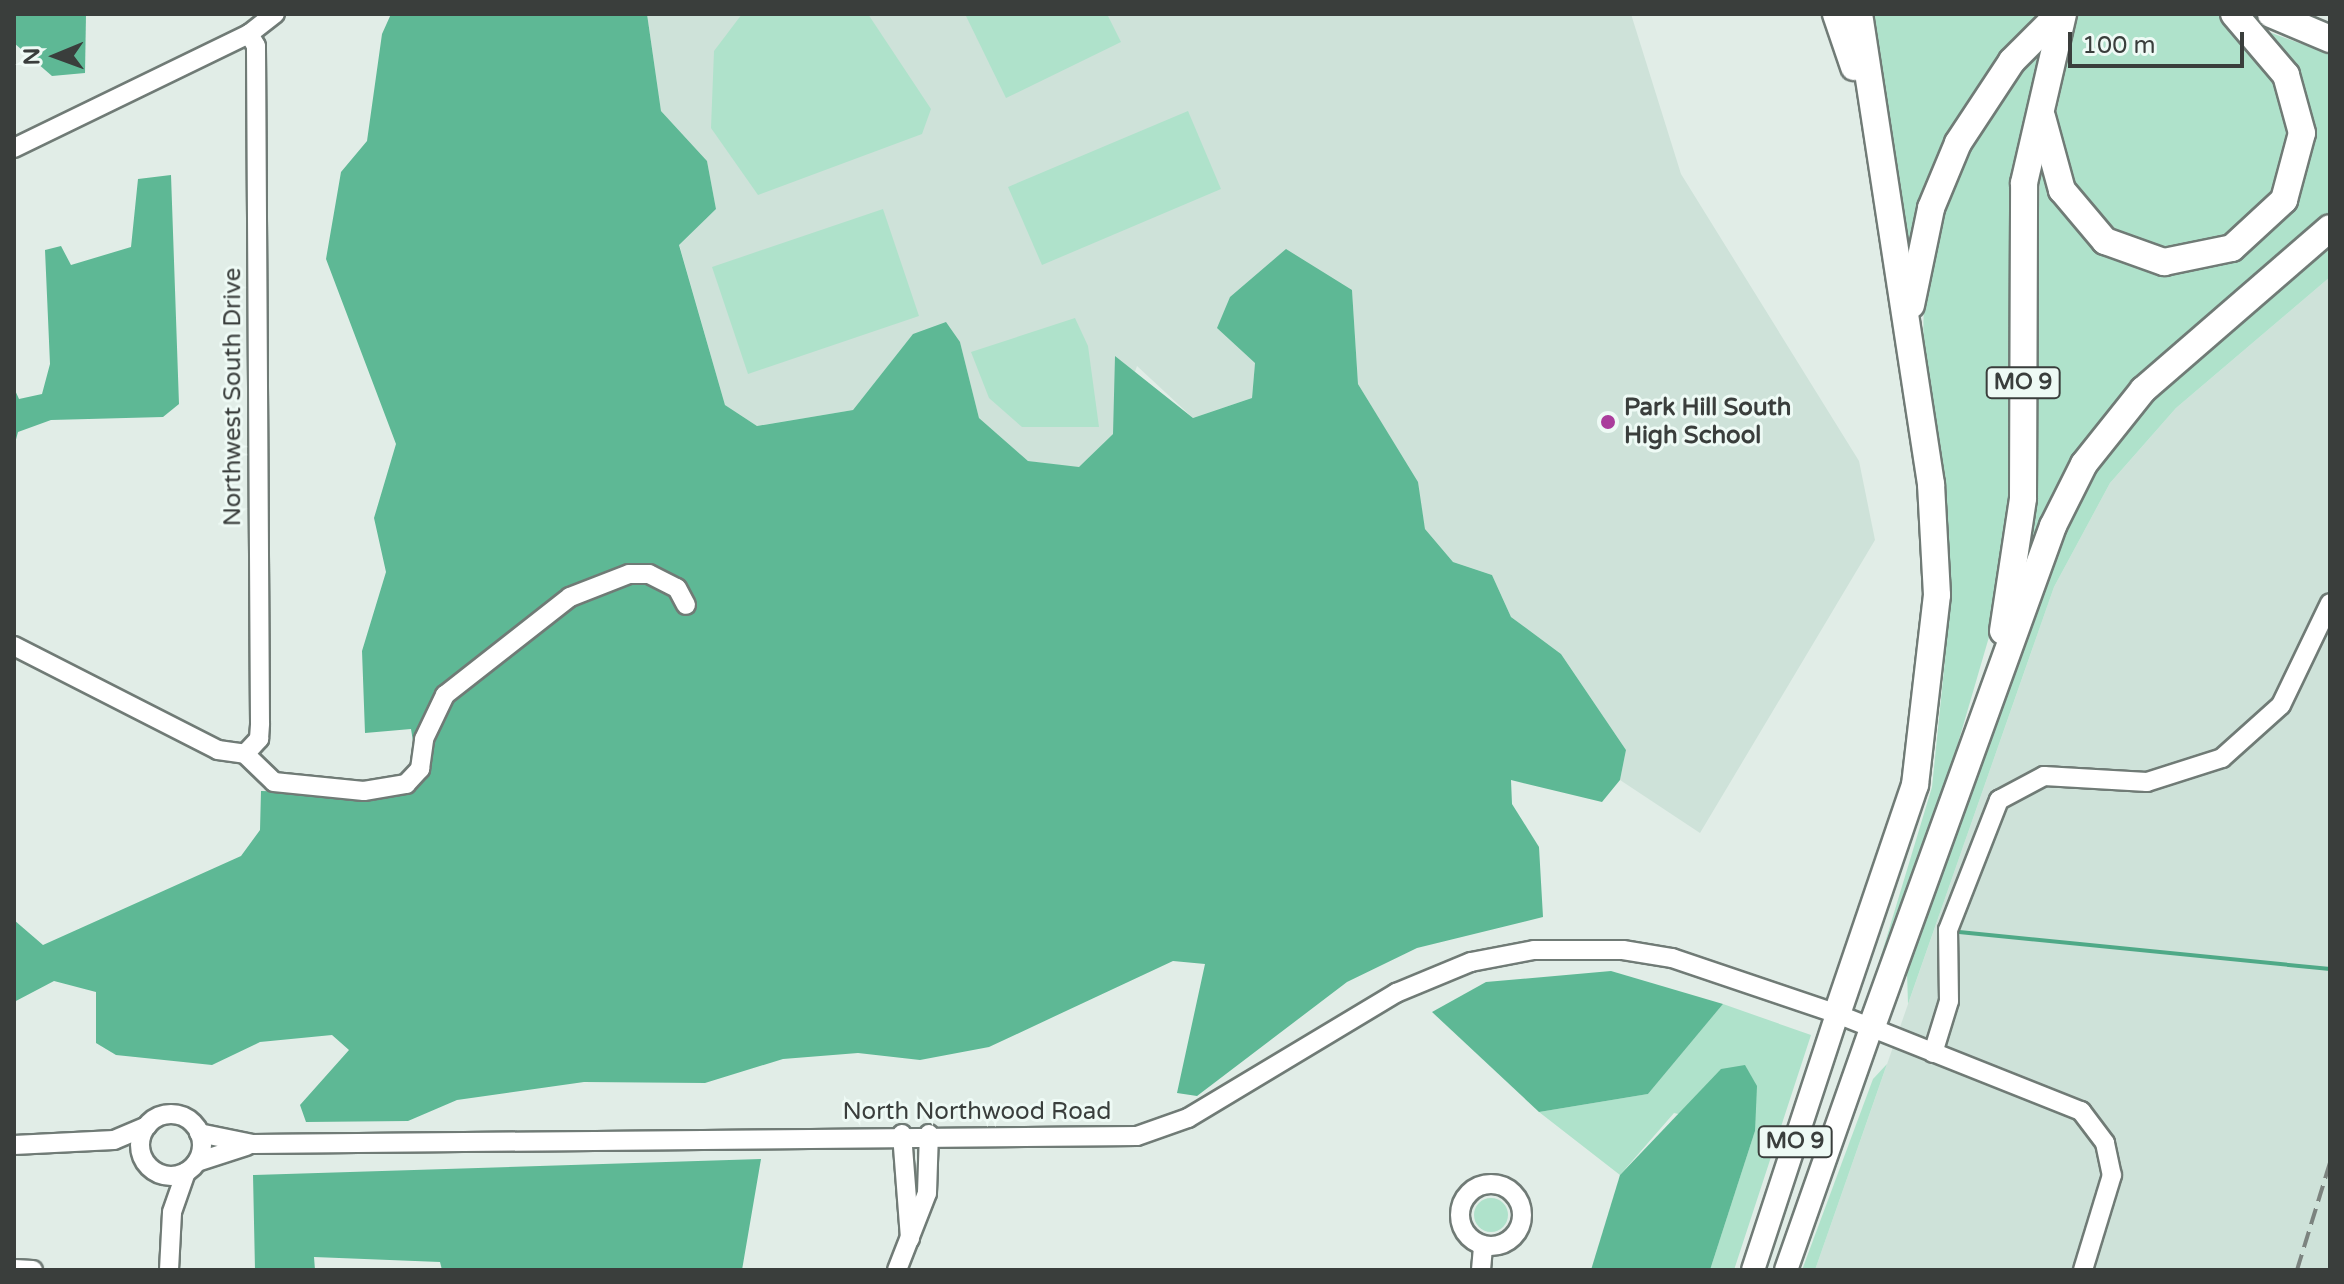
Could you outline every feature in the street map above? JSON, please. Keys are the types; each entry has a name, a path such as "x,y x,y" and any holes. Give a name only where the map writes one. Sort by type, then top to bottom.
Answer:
{"highway":[{"path":"1836,14 1881,175"},
{"name":"MO 9","path":"1837,1014 1900,839 1927,729 1937,595 1931,484 1881,175 1859,14"},
{"path":"1912,357 1914,285 1931,208 1964,132 2004,72 2061,14"},
{"name":"MO 9","path":"1872,1026 1995,682 2023,498 2024,183 2042,82 2061,14"},
{"path":"2042,82 2053,168 2091,231 2146,259 2216,255 2274,215 2301,150 2290,84 2234,14"},
{"path":"2271,14 2330,39"},
{"path":"1995,682 2053,526 2099,441 2143,390 2330,228"}],"main road":[{"name":"MO 9","path":"1753,1270 1837,1014"},
{"name":"MO 9","path":"1786,1270 1872,1026"}],"street":[{"path":"14,148 249,34 275,14"},
{"name":"Northwest South Drive","path":"245,754 259,739 260,723 256,46 249,34"},
{"path":"14,646 218,750 245,754 274,782 364,791 406,784 420,769 424,739 445,695 570,597 616,577 649,574 677,588 686,605"},
{"path":"1933,1053 1949,1001 1948,930 1999,800 2044,776 2147,782 2222,758 2281,705 2330,603"},
{"name":"North Northwood Road","path":"199,1133 253,1144 902,1134 1137,1136 1188,1118 1396,993 1471,962 1534,950 1672,958 1872,1026 1933,1053 2063,1100 2096,1125 2112,1175 2083,1270"},
{"path":"14,1145 77,1144 178,1115 199,1133 192,1167 172,1212 169,1270"},
{"path":"147,1126 141,1145 172,1212"},
{"path":"902,1134 911,1240"},
{"path":"897,1270 927,1193 929,1134"},
{"path":"77,1144 153,1169 192,1167"},
{"name":"North Northwood Road","path":"192,1167 253,1144"},
{"path":"1481,1270 1483,1245"},
{"path":"14,1269 33,1270"}],"shaded area":[{"name":"Park Hill South High School","path":"647,14 1631,14 1681,174 1859,461 1875,540 1700,833 1620,780 1626,750 1561,654 1511,617 1492,575 1453,562 1425,529 1417,482 1358,384 1352,290 1255,363 1252,398 1193,418 1137,366 1113,434 1079,468 1028,461 979,418 960,342 913,335 853,410 757,426 725,405 679,244 716,209 707,161 661,111"},
{"path":"2330,277 2330,1270 1815,1270 2054,587 2110,483 2176,408"}],"green space":[{"path":"14,14 86,14 85,73 52,76 14,43"},
{"path":"391,14 647,14 661,111 707,161 716,209 679,245 725,405 757,426 853,410 913,334 946,322 960,342 979,418 1028,461 1079,467 1113,434 1115,356 1193,418 1252,398 1255,363 1217,328 1230,297 1286,249 1352,290 1358,384 1418,482 1425,529 1453,562 1492,575 1511,617 1561,654 1626,750 1620,780 1602,802 1511,780 1512,804 1539,847 1543,917 1417,948 1347,982 1197,1096 1177,1093 1205,964 1173,961 989,1047 920,1060 858,1053 783,1059 705,1083 584,1082 457,1100 408,1121 306,1122 300,1105 349,1050 332,1035 260,1042 212,1065 116,1055 96,1043 96,992 54,981 14,1002 14,920 43,945 241,856 260,830 261,791 408,794 420,785 411,729 365,733 362,651 386,572 374,518 396,444 326,259 341,172 367,141 382,34"},
{"path":"742,14 868,14 931,109 922,134 758,195 711,128 714,51"},
{"path":"965,14 1107,14 1121,42 1006,98"},
{"path":"1866,14 2052,14 2021,153 2013,505 1996,613 1949,774 1871,989 1932,787 1945,660 1947,602 1923,351 1924,288 1936,226 2008,52 1908,283"},
{"path":"2077,14 2218,14 2240,29 2280,77 2293,160 2264,214 2200,252 2131,248 2080,209 2053,128"},
{"path":"2266,31 2330,54 2330,220 2139,386 2023,580 2041,159 2058,206 2091,243 2183,271 2252,248 2301,187 2311,138 2293,67"},
{"path":"1188,111 1221,189 1042,265 1008,187"},
{"path":"171,175 179,404 163,417 51,420 18,432 14,447 14,388 19,399 42,394 50,364 45,250 61,246 71,265 131,247 138,179"},
{"path":"883,209 919,316 748,374 712,267"},
{"path":"2330,240 2330,277 2176,408 2110,483 2054,587 1908,1004 1907,972 2076,498 2127,421"},
{"path":"1075,318 1088,346 1099,427 1022,427 989,398 971,352"},
{"path":"1611,971 1723,1004 1648,1094 1539,1112 1432,1012 1486,982"},
{"path":"1723,1004 1811,1035 1734,1270 1710,1270 1755,1131 1674,1113 1620,1175 1539,1112 1648,1094"},
{"path":"1887,1064 1815,1270 1802,1270 1873,1079"},
{"path":"1745,1065 1757,1086 1755,1131 1710,1270 1591,1270 1620,1175 1721,1069"},
{"path":"761,1159 742,1270 442,1270 440,1262 314,1257 315,1270 255,1270 253,1175"},
{"path":"1491,1198 1503,1203 1508,1215 1503,1227 1491,1232 1479,1227 1474,1215 1479,1203"}],"waterway":[{"path":"1959,932 2330,969"}],"railway":[{"path":"2297,1270 2330,1163"}],"place":[{"name":"Park Hill South High School","path":"1608,422"}]}
